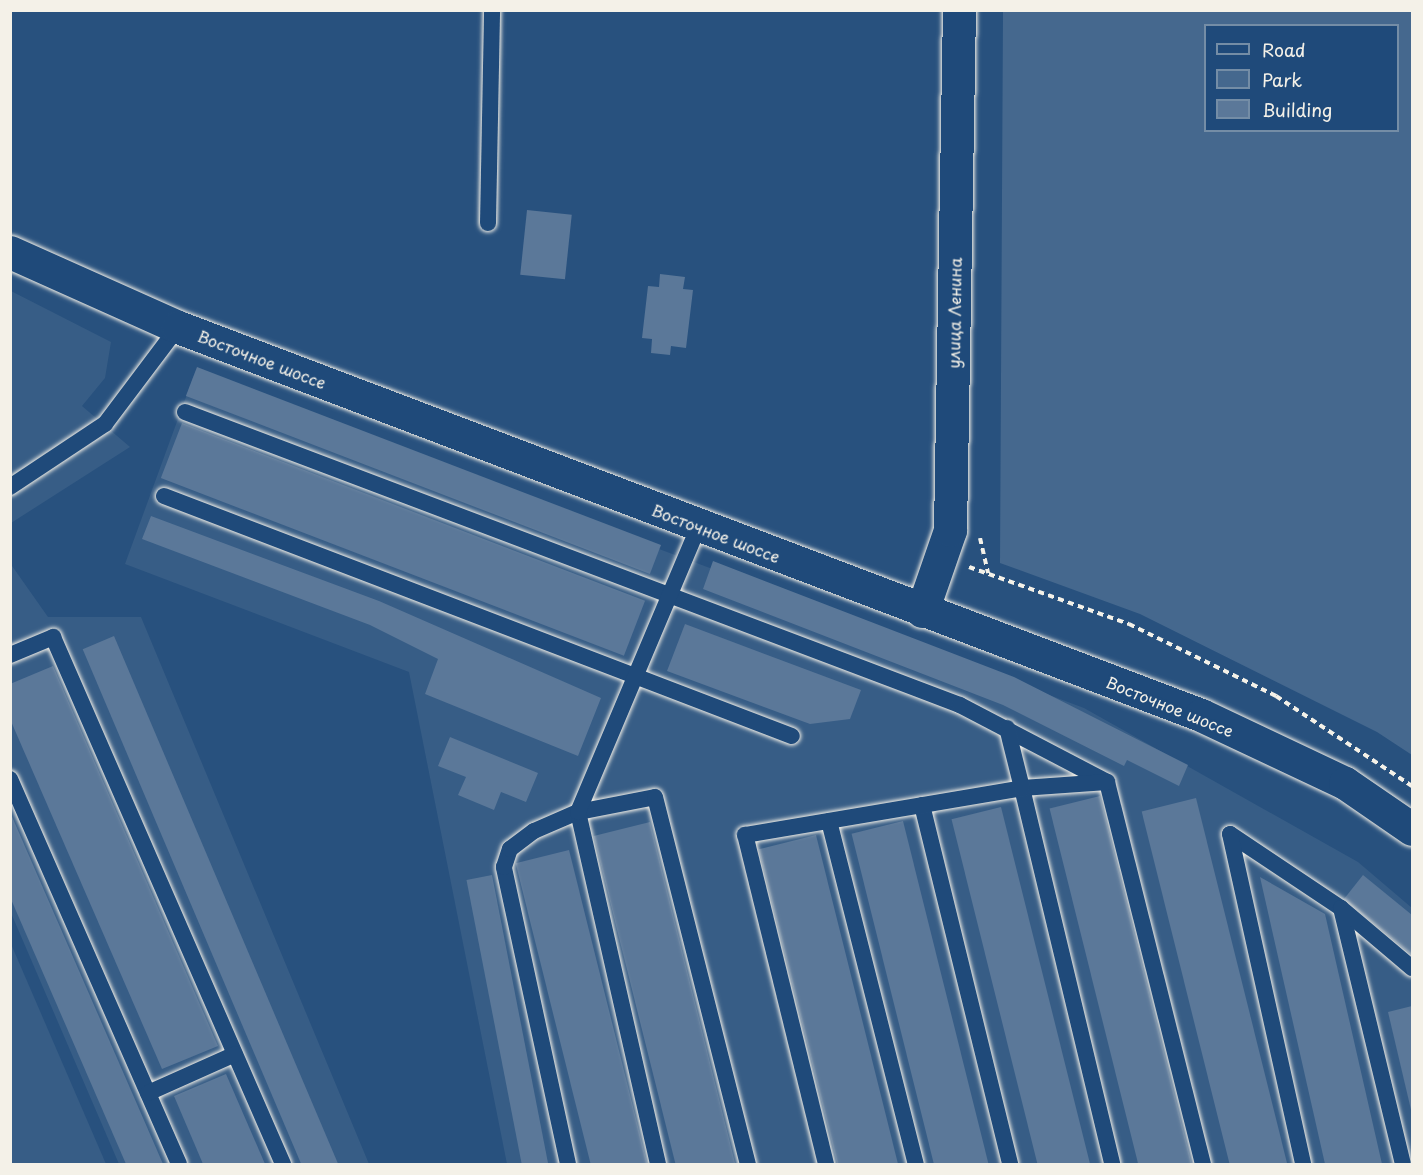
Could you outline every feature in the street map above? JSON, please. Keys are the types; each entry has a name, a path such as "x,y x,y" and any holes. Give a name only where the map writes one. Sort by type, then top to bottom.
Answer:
{"main road":[{"name":"улица Ленина","path":"922,611 950,530 959,10"},
{"name":"Восточное шоссе","path":"10,252 178,327 1201,715 1345,783 1413,829"}],"lane":[{"path":"488,223 492,10"},
{"path":"10,487 105,424 178,327"},
{"path":"185,412 960,705 1107,782 1203,1164"},
{"path":"164,496 792,736"},
{"path":"658,1164 578,812 699,526"},
{"path":"10,655 53,637 283,1164"},
{"path":"1007,728 1112,1164"},
{"path":"10,779 179,1164"},
{"path":"826,1164 745,835 1022,788 1107,782"},
{"path":"568,1164 504,867 510,849 534,831 578,812 655,797 748,1164"},
{"path":"922,805 1010,1164"},
{"path":"829,821 916,1164"},
{"path":"1303,1164 1230,834 1341,908 1413,968"},
{"path":"1341,908 1403,1164"},
{"path":"148,1093 235,1054"}],"path":[{"path":"941,556 1129,624 1276,696 1413,786"}],"shaded area":[{"path":"11,291 111,342 105,378 82,406 130,447 11,523"},
{"path":"194,375 1084,708 1358,862 1412,908 1412,1164 507,1164 409,672 125,564"},
{"path":"10,563 48,617 141,617 369,1164 119,1164 11,913"},
{"path":"11,944 106,1164 11,1164"}],"green space":[{"path":"1003,11 1412,11 1412,755 1377,732 1140,614 1000,563"}],"building":[{"path":"527,210 572,215 565,279 520,275"},
{"path":"660,274 685,277 683,289 693,290 686,348 671,346 670,355 651,353 652,339 642,338 648,286 659,287"},
{"path":"197,367 661,545 650,574 186,396"},
{"path":"182,423 645,601 624,656 161,478"},
{"path":"151,516 379,601 601,698 578,756 425,694 438,659 370,625 142,539"},
{"path":"713,561 1014,677 1188,765 1179,786 1127,760 1124,766 1003,705 703,589"},
{"path":"685,624 861,690 850,719 810,724 667,671"},
{"path":"114,636 338,1164 301,1164 83,649"},
{"path":"53,666 218,1046 162,1069 10,719 10,684"},
{"path":"450,737 538,773 526,802 501,792 494,810 458,795 466,777 438,766"},
{"path":"1100,796 1192,1164 1138,1164 1050,809"},
{"path":"1196,798 1287,1164 1230,1164 1142,812"},
{"path":"1001,807 1090,1163 1037,1164 952,819"},
{"path":"10,812 163,1164 126,1164 10,897"},
{"path":"903,821 988,1164 934,1164 852,834"},
{"path":"650,822 735,1164 675,1164 594,836"},
{"path":"816,835 898,1163 837,1164 759,849"},
{"path":"569,850 647,1163 591,1164 516,863"},
{"path":"492,875 548,1164 522,1164 466,880"},
{"path":"1363,875 1412,915 1412,955 1344,899"},
{"path":"1260,877 1325,914 1382,1164 1325,1164"},
{"path":"1412,1006 1412,1114 1388,1012"},
{"path":"226,1074 265,1164 203,1164 174,1096"}]}
